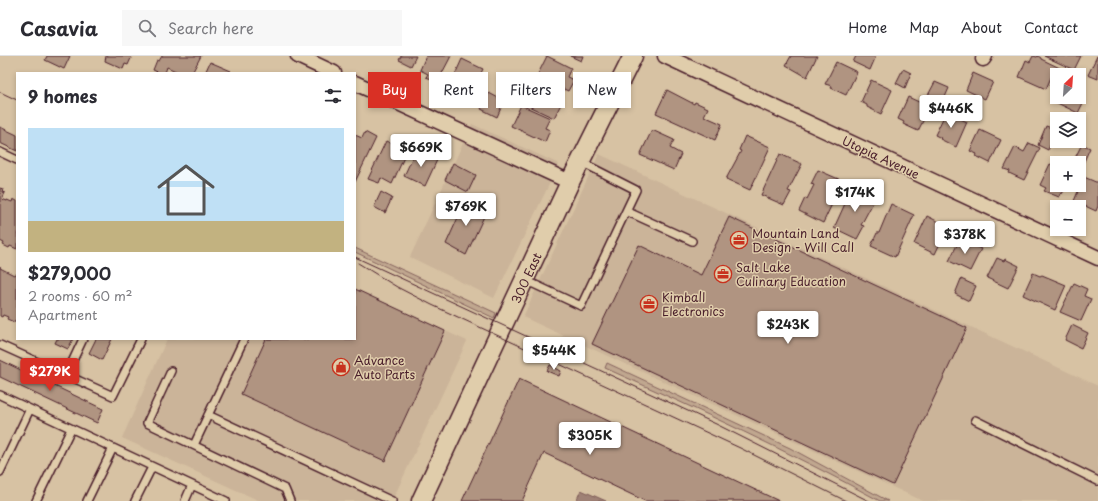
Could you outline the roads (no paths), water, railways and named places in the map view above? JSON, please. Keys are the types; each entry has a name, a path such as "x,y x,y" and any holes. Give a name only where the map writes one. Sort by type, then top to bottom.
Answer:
{"street":[{"path":"298,56 332,72"},
{"name":"300 East","path":"421,501 570,182 633,56"},
{"name":"Utopia Avenue","path":"665,56 1098,258"},
{"path":"356,82 570,182"}],"lane":[{"path":"0,152 16,160"},
{"path":"525,280 581,306 636,190 580,162"},
{"path":"626,211 692,241"},
{"path":"66,374 83,340"},
{"path":"0,345 113,396 141,340"},
{"path":"194,445 244,340"},
{"path":"172,371 147,423 285,489 290,501"},
{"path":"0,395 226,501"},
{"path":"0,472 30,409"},
{"path":"208,415 392,501"},
{"path":"975,420 1098,481"},
{"path":"36,501 71,429"},
{"path":"87,501 113,448"},
{"path":"135,501 152,467"},
{"path":"185,501 192,485"}],"tram line":[{"path":"0,92 16,100"},
{"path":"356,257 716,424 869,501"},
{"path":"358,263 397,287 432,305 740,448 846,501"}],"place":[{"name":"Mountain Land Design - Will Call","path":"739,240"},
{"name":"Salt Lake Culinary Education","path":"723,274"},
{"name":"Kimball Electronics","path":"649,304"},
{"name":"Advance Auto Parts","path":"341,367"}]}
